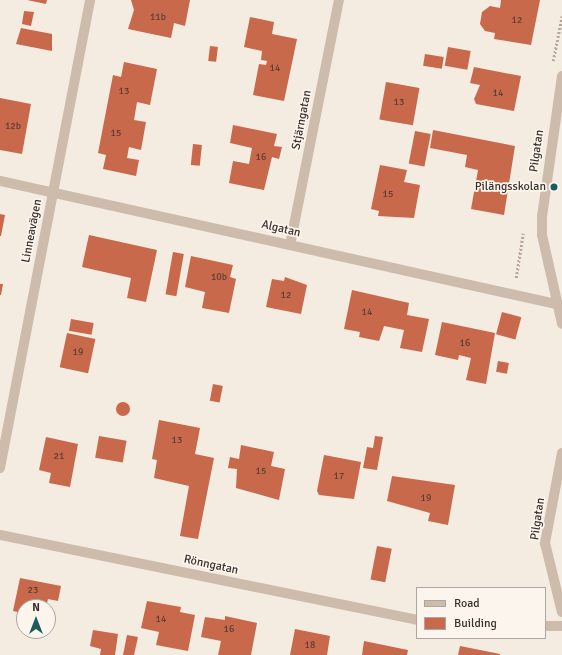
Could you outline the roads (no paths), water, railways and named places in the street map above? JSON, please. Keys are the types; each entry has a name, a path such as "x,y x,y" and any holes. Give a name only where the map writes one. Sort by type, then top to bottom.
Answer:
{"street":[{"name":"Linneavägen","path":"0,468 90,0"},
{"name":"Stjärngatan","path":"290,245 339,0"},
{"name":"Pilgatan","path":"562,76 542,217 556,304 562,324"},
{"name":"Algatan","path":"0,181 53,191 556,304"},
{"name":"Pilgatan","path":"562,453 545,542 562,612"},
{"name":"Rönngatan","path":"0,535 416,620"},
{"path":"546,626 562,626"}],"place":[{"name":"Pilängsskolan","path":"554,187"}]}
